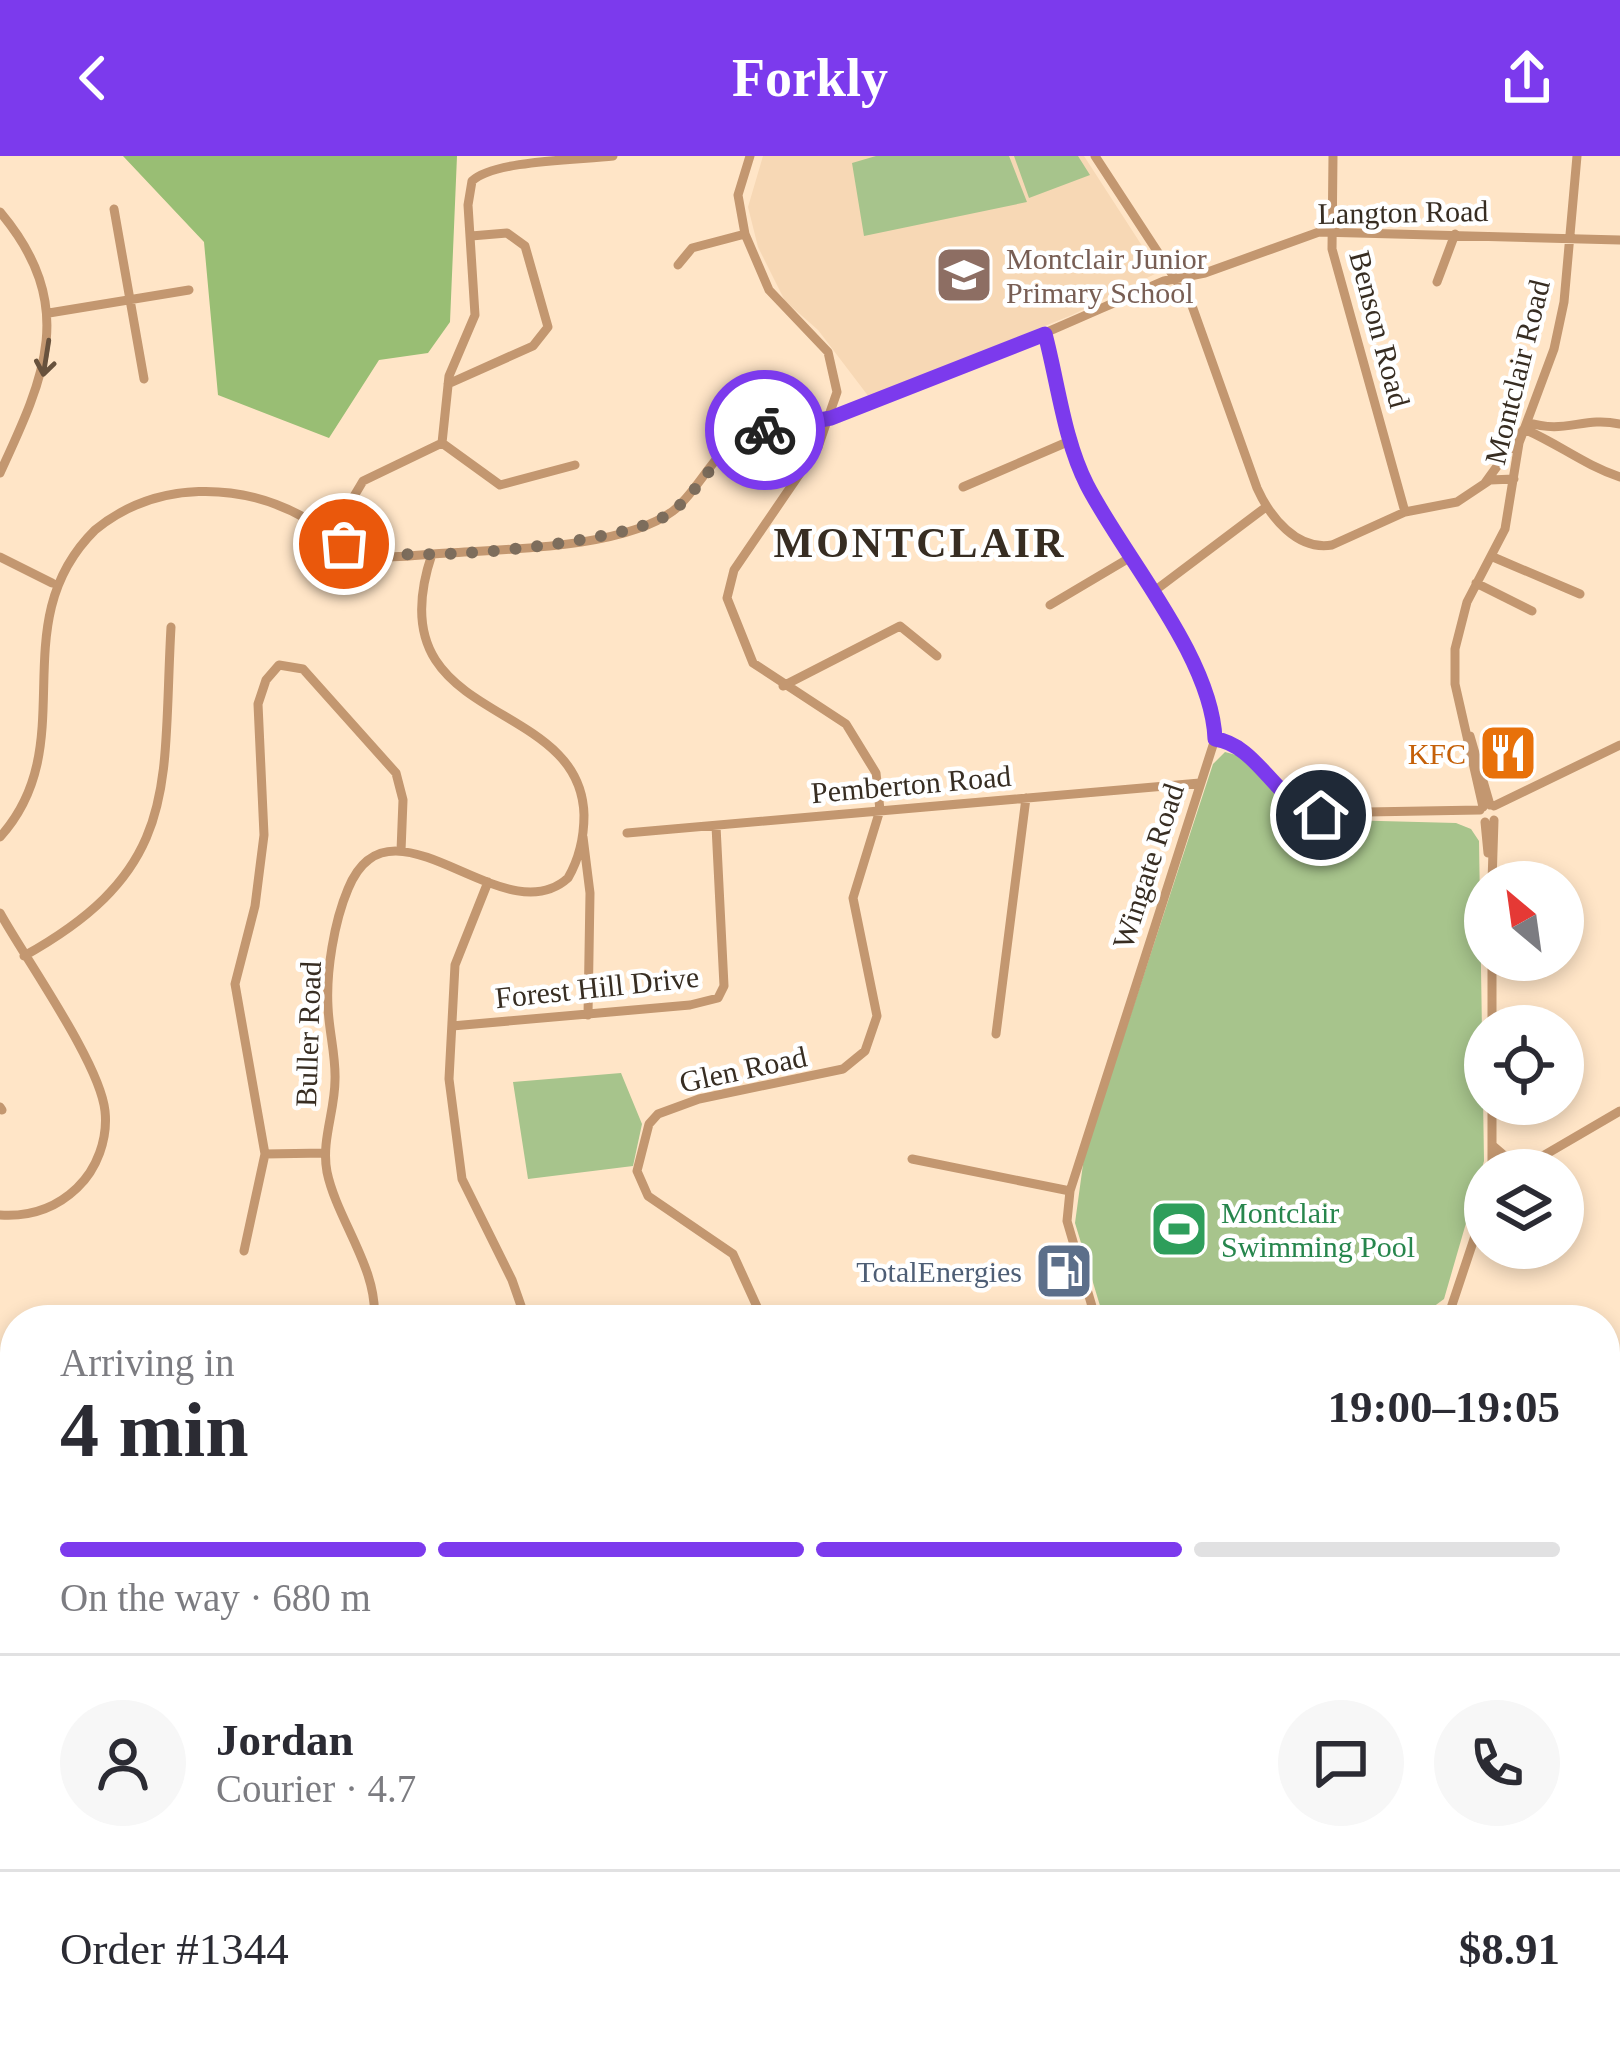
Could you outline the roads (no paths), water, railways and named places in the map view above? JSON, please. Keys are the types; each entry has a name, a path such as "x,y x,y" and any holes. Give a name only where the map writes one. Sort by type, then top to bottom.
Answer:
{"street":[{"path":"442,443 448,384 475,315 472,181 482,172 613,156"},
{"path":"750,156 737,208 745,235 770,290 828,352 837,377 831,418 813,455 734,570 727,591 747,655 783,686 851,728 876,772 880,810"},
{"path":"1095,156 1178,280 1202,327 1266,506 1296,538 1320,547 1406,512 1457,502 1485,483 1526,426"},
{"name":"Benson Road","path":"1333,156 1331,232 1406,512"},
{"name":"Montclair Road","path":"1490,861 1488,813 1453,667 1461,623 1476,583 1505,529 1526,426 1560,324 1577,156"},
{"path":"114,209 144,379"},
{"path":"0,212 39,278 49,313 41,384 0,473"},
{"name":"Langton Road","path":"52,583 98,527 172,493 215,490 284,508 372,555 596,538 673,511 744,436 831,418 1178,280 1331,232 1570,235 1620,240"},
{"path":"448,384 533,346 548,327 529,255 519,238 507,233 471,236"},
{"path":"1437,282 1455,234"},
{"path":"678,265 692,248 745,235"},
{"path":"49,313 189,290"},
{"path":"1045,334 1087,484 1182,645 1212,716 1215,739 1237,747 1310,813 1488,813 1620,745"},
{"path":"1526,426 1558,430 1589,418 1620,424"},
{"path":"1526,426 1580,464 1620,477"},
{"path":"963,487 1072,440"},
{"path":"442,443 500,484 575,464"},
{"path":"331,535 363,481 442,443"},
{"path":"1485,483 1514,479"},
{"path":"1153,592 1266,506"},
{"path":"432,554 418,601 426,641 471,698 568,763 581,793 590,893 588,1015"},
{"path":"0,556 52,583 33,656 36,765 24,801 0,837"},
{"path":"1050,605 1131,557"},
{"path":"1493,557 1580,594"},
{"path":"1476,583 1532,611"},
{"path":"783,686 900,626 938,656"},
{"path":"24,956 111,898 159,809 171,627"},
{"path":"244,1250 266,1154 235,984 239,951 255,906 264,835 258,704 266,680 279,665 303,669 396,773 403,800 401,851 522,894 557,887 573,869 583,837"},
{"name":"Wingate Road","path":"1091,1305 1067,1221 1070,1191 1215,739"},
{"name":"Pemberton Road","path":"627,833 1200,783"},
{"path":"996,1034 1026,798"},
{"name":"Glen Road","path":"756,1305 729,1250 644,1190 639,1160 649,1124 658,1114 699,1100 831,1074 865,1051 877,1016 854,892 880,810"},
{"name":"Forest Hill Drive","path":"452,1026 703,1004 722,994 716,826"},
{"name":"Buller Road","path":"374,1305 331,1185 325,1153 336,1078 328,989 343,904 365,865 383,853 401,851"},
{"path":"488,882 455,965 449,1079 459,1167 519,1305"},
{"path":"0,913 98,1087 105,1135 89,1174 62,1200 36,1213 0,1215"},
{"path":"1553,1149 1620,1111"},
{"path":"1492,1125 1496,1149"},
{"path":"266,1154 325,1153"},
{"path":"912,1159 1070,1191"},
{"path":"1452,1305 1464,1269"},
{"name":"Wingate Road","path":"1086,1305 1088,1296"}],"water":[{"name":"Montclair Swimming Pool","path":"1190,1210 1199,1238 1168,1249 1159,1221"}],"place":[{"name":"Montclair Junior Primary School","path":"964,275"},
{"name":"KFC","path":"1508,753"},
{"name":"Montclair Swimming Pool","path":"1179,1229"},
{"name":"TotalEnergies","path":"1064,1271"}],"district":[{"name":"MONTCLAIR","path":"920,543"}]}
